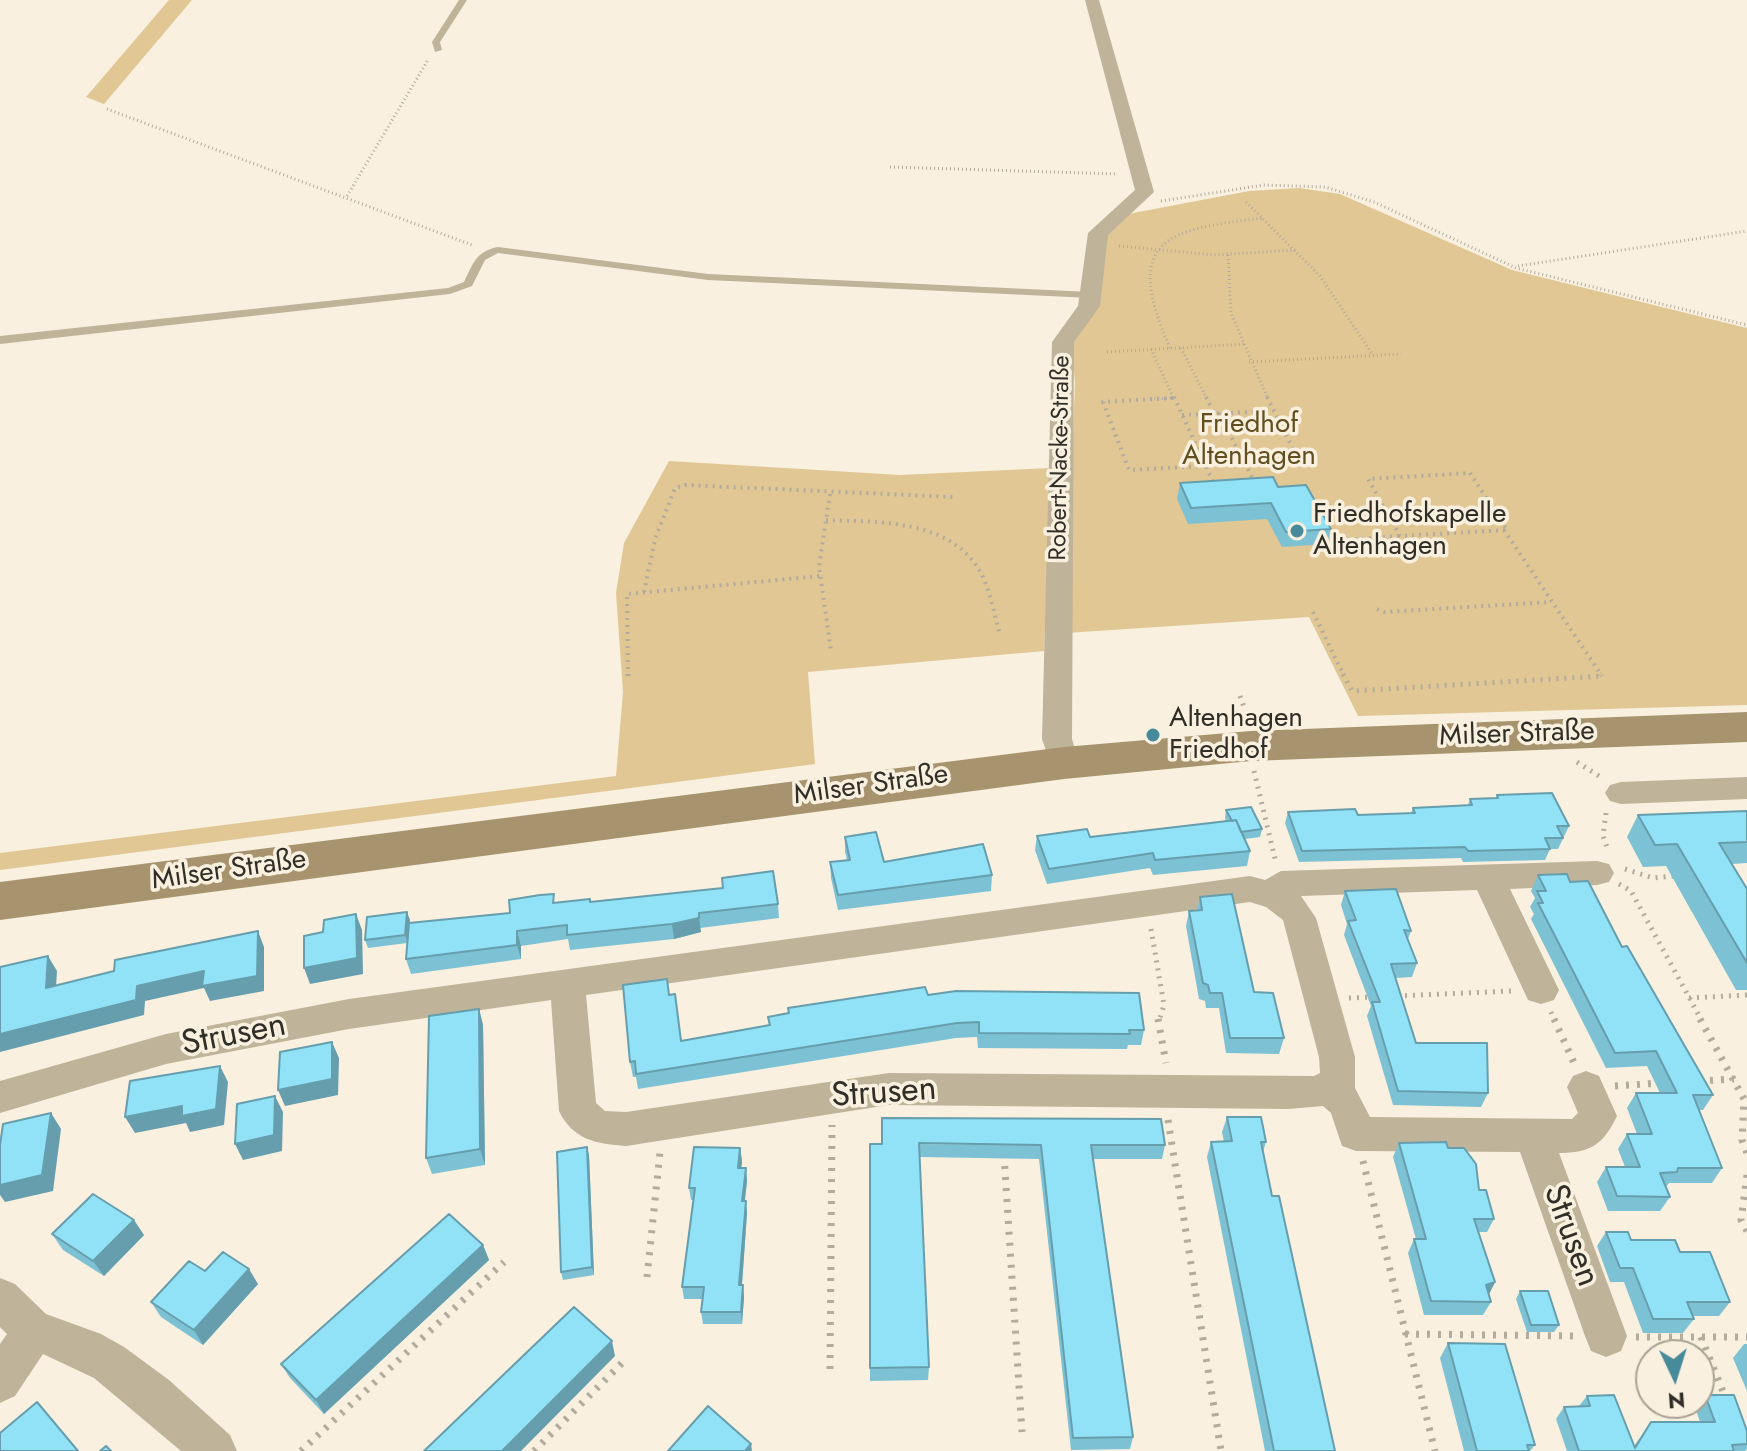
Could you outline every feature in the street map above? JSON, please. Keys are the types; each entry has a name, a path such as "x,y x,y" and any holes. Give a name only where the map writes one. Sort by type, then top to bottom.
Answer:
{"main road":[{"name":"Milser Straße","path":"0,901 1064,763 1311,743 1747,727"}],"street":[{"path":"1092,0 1143,175 1145,192 1098,233 1094,244"},
{"name":"Robert-Nacke-Straße","path":"1064,763 1057,739 1063,342 1086,315 1091,295 1094,244"},
{"path":"1621,793 1747,788"},
{"name":"Strusen","path":"0,1097 166,1049 349,1014 567,981 1234,890 1488,877 1609,864"},
{"path":"1488,877 1541,990"},
{"path":"1277,889 1299,918 1339,1073 1339,1082 1330,1089 1347,1104 1356,1134 1582,1136 1598,1116 1586,1087"},
{"name":"Strusen","path":"567,981 578,1111 597,1127 626,1129 889,1089 1288,1093 1330,1089"},
{"name":"Strusen","path":"1533,1135 1606,1336"},
{"path":"0,1298 34,1331 60,1336 124,1373 214,1451"},
{"path":"0,1381 34,1331"}],"lane":[{"path":"438,50 436,42 463,0"},
{"path":"0,340 450,291 468,284 480,257 488,251 708,277 1091,295"}],"path":[{"path":"347,196 433,52 438,50"},
{"path":"107,109 488,251"},
{"path":"890,167 1143,175"},
{"path":"1141,198 1160,201 1245,189 1305,185 1327,188 1395,212 1513,267 1747,325"},
{"path":"1246,202 1297,250 1338,300 1373,355"},
{"path":"1170,348 1152,300 1150,275 1159,250 1189,229 1264,218"},
{"path":"1513,267 1747,231"},
{"path":"1094,244 1228,255 1297,250"},
{"path":"1228,255 1227,290 1231,313 1246,344 1249,362 1298,459"},
{"path":"1107,352 1246,344"},
{"path":"1181,348 1254,481"},
{"path":"1151,349 1214,484"},
{"path":"1249,362 1401,354"},
{"path":"1173,398 1103,402 1129,470 1205,466"},
{"path":"1182,415 1273,411"},
{"path":"1400,537 1368,479 1470,473 1507,530 1504,530"},
{"path":"644,592 647,559 675,488 685,485 830,494 953,497"},
{"path":"830,494 820,576 831,651"},
{"path":"826,520 893,523 919,529 958,545 971,556 981,574 1000,634"},
{"path":"1341,540 1504,530"},
{"path":"1313,612 1352,691 1602,676 1504,530"},
{"path":"628,677 627,594 820,576"},
{"path":"1377,609 1384,612 1552,602"},
{"path":"1240,696 1251,727"},
{"path":"1254,770 1277,889"},
{"path":"1621,793 1604,818 1603,836 1609,864 1631,891 1744,1099 1742,1140 1747,1153"},
{"path":"1609,864 1637,875 1675,876"},
{"path":"1146,902 1164,1005 1158,1016 1167,1092 1221,1451"},
{"path":"1322,999 1541,990 1586,1087 1678,1082"},
{"path":"1689,998 1747,995"},
{"path":"1693,1082 1734,1079"},
{"path":"830,1369 832,1096"},
{"path":"647,1277 663,1123"},
{"path":"1356,1134 1435,1451"},
{"path":"1003,1152 1022,1432"},
{"path":"1747,1175 1741,1220 1747,1231"},
{"path":"301,1451 504,1262"},
{"path":"1405,1334 1747,1337"},
{"path":"1701,1337 1730,1408"},
{"path":"534,1451 625,1360"}],"green space":[{"path":"169,0 192,0 104,104 86,97"},
{"name":"Friedhof Altenhagen","path":"1299,188 1340,194 1512,270 1747,328 1747,705 1358,716 1309,617 1066,633 1075,382 1071,340 1102,239 1128,214 1249,191"},
{"path":"669,461 900,475 1051,468 1044,651 808,672 815,764 0,870 0,853 616,776 623,692 616,593 624,543"}],"building":[{"path":"1273,477 1278,487 1306,485 1331,529 1286,532 1271,503 1191,508 1180,483"},
{"path":"1552,793 1569,826 1557,826 1563,838 1545,838 1550,849 1468,851 1465,847 1302,851 1288,812 1355,809 1358,815 1415,813 1413,808 1472,805 1470,799 1498,798 1497,795"},
{"path":"1251,807 1262,829 1241,832 1236,820 1232,821 1226,810"},
{"path":"1747,811 1747,842 1719,843 1747,889 1747,963 1677,844 1655,845 1638,815"},
{"path":"1236,820 1250,851 1155,860 1153,853 1049,869 1037,836 1087,829 1090,837"},
{"path":"876,832 884,862 983,844 992,875 838,895 830,862 850,860 845,837"},
{"path":"773,871 778,904 699,913 699,918 672,924 567,935 567,925 517,931 517,945 406,959 409,923 510,913 509,900 540,895 554,894 553,903 590,899 590,902 723,888 722,878"},
{"path":"1567,874 1570,882 1588,881 1622,947 1627,946 1713,1095 1693,1095 1722,1168 1678,1168 1677,1172 1660,1173 1670,1197 1617,1196 1606,1167 1640,1167 1627,1134 1652,1134 1636,1093 1677,1093 1656,1051 1615,1053 1538,903 1543,903 1537,891 1546,891 1538,875"},
{"path":"1396,889 1411,931 1404,930 1417,963 1391,964 1416,1043 1487,1043 1488,1093 1398,1091 1372,1002 1380,1002 1348,921 1356,920 1345,891"},
{"path":"1232,894 1254,992 1273,993 1284,1038 1230,1038 1222,993 1210,993 1208,985 1203,983 1189,911 1202,910 1200,897"},
{"path":"407,912 405,935 365,940 367,917"},
{"path":"356,914 357,958 304,968 304,936 323,932 324,920"},
{"path":"258,931 257,976 202,986 204,971 137,986 136,1000 0,1034 0,967 48,956 46,988 114,971 115,960"},
{"path":"667,979 669,995 675,994 681,1041 770,1025 768,1017 789,1013 788,1008 925,987 928,995 956,991 1139,993 1144,1030 1129,1030 1130,1034 979,1033 979,1022 957,1023 636,1074 635,1061 630,1062 623,985"},
{"path":"479,1009 480,1149 426,1158 429,1016"},
{"path":"332,1042 332,1079 278,1090 280,1052"},
{"path":"220,1066 216,1109 182,1116 182,1106 125,1117 130,1081"},
{"path":"275,1096 274,1135 235,1144 237,1104"},
{"path":"51,1113 42,1175 0,1185 3,1124"},
{"path":"1227,1117 1261,1117 1266,1142 1261,1142 1272,1196 1279,1196 1335,1451 1274,1451 1211,1142 1232,1141"},
{"path":"882,1118 1161,1119 1165,1145 1091,1145 1133,1437 1073,1438 1041,1145 919,1143 929,1367 870,1368 870,1144 882,1144"},
{"path":"1446,1142 1448,1148 1464,1148 1476,1164 1479,1190 1486,1190 1494,1219 1474,1219 1495,1282 1486,1285 1491,1302 1431,1301 1414,1239 1426,1239 1399,1143"},
{"path":"587,1147 592,1267 561,1272 557,1152"},
{"path":"694,1147 740,1148 738,1168 746,1168 739,1285 743,1285 741,1312 701,1312 704,1287 682,1287 695,1188 689,1188"},
{"path":"93,1194 134,1220 93,1261 52,1234"},
{"path":"449,1214 483,1245 316,1400 281,1364"},
{"path":"1606,1232 1628,1232 1631,1240 1675,1240 1680,1252 1710,1252 1730,1302 1687,1302 1694,1319 1653,1319 1633,1268 1620,1268"},
{"path":"223,1252 249,1269 194,1330 151,1302 189,1261 205,1271"},
{"path":"1520,1291 1548,1291 1559,1325 1531,1325"},
{"path":"574,1307 612,1341 502,1451 424,1451"},
{"path":"1448,1343 1505,1344 1535,1445 1527,1445 1529,1451 1477,1451"},
{"path":"1614,1395 1635,1448 1651,1422 1715,1422 1715,1395 1734,1395 1747,1431 1747,1444 1732,1445 1734,1451 1579,1451 1564,1407 1590,1406 1587,1396"},
{"path":"37,1402 78,1451 0,1451 0,1433"},
{"path":"708,1406 751,1444 745,1451 668,1451"}],"place":[{"name":"Friedhofskapelle Altenhagen","path":"1297,531"},
{"name":"Altenhagen Friedhof","path":"1153,735"}]}
